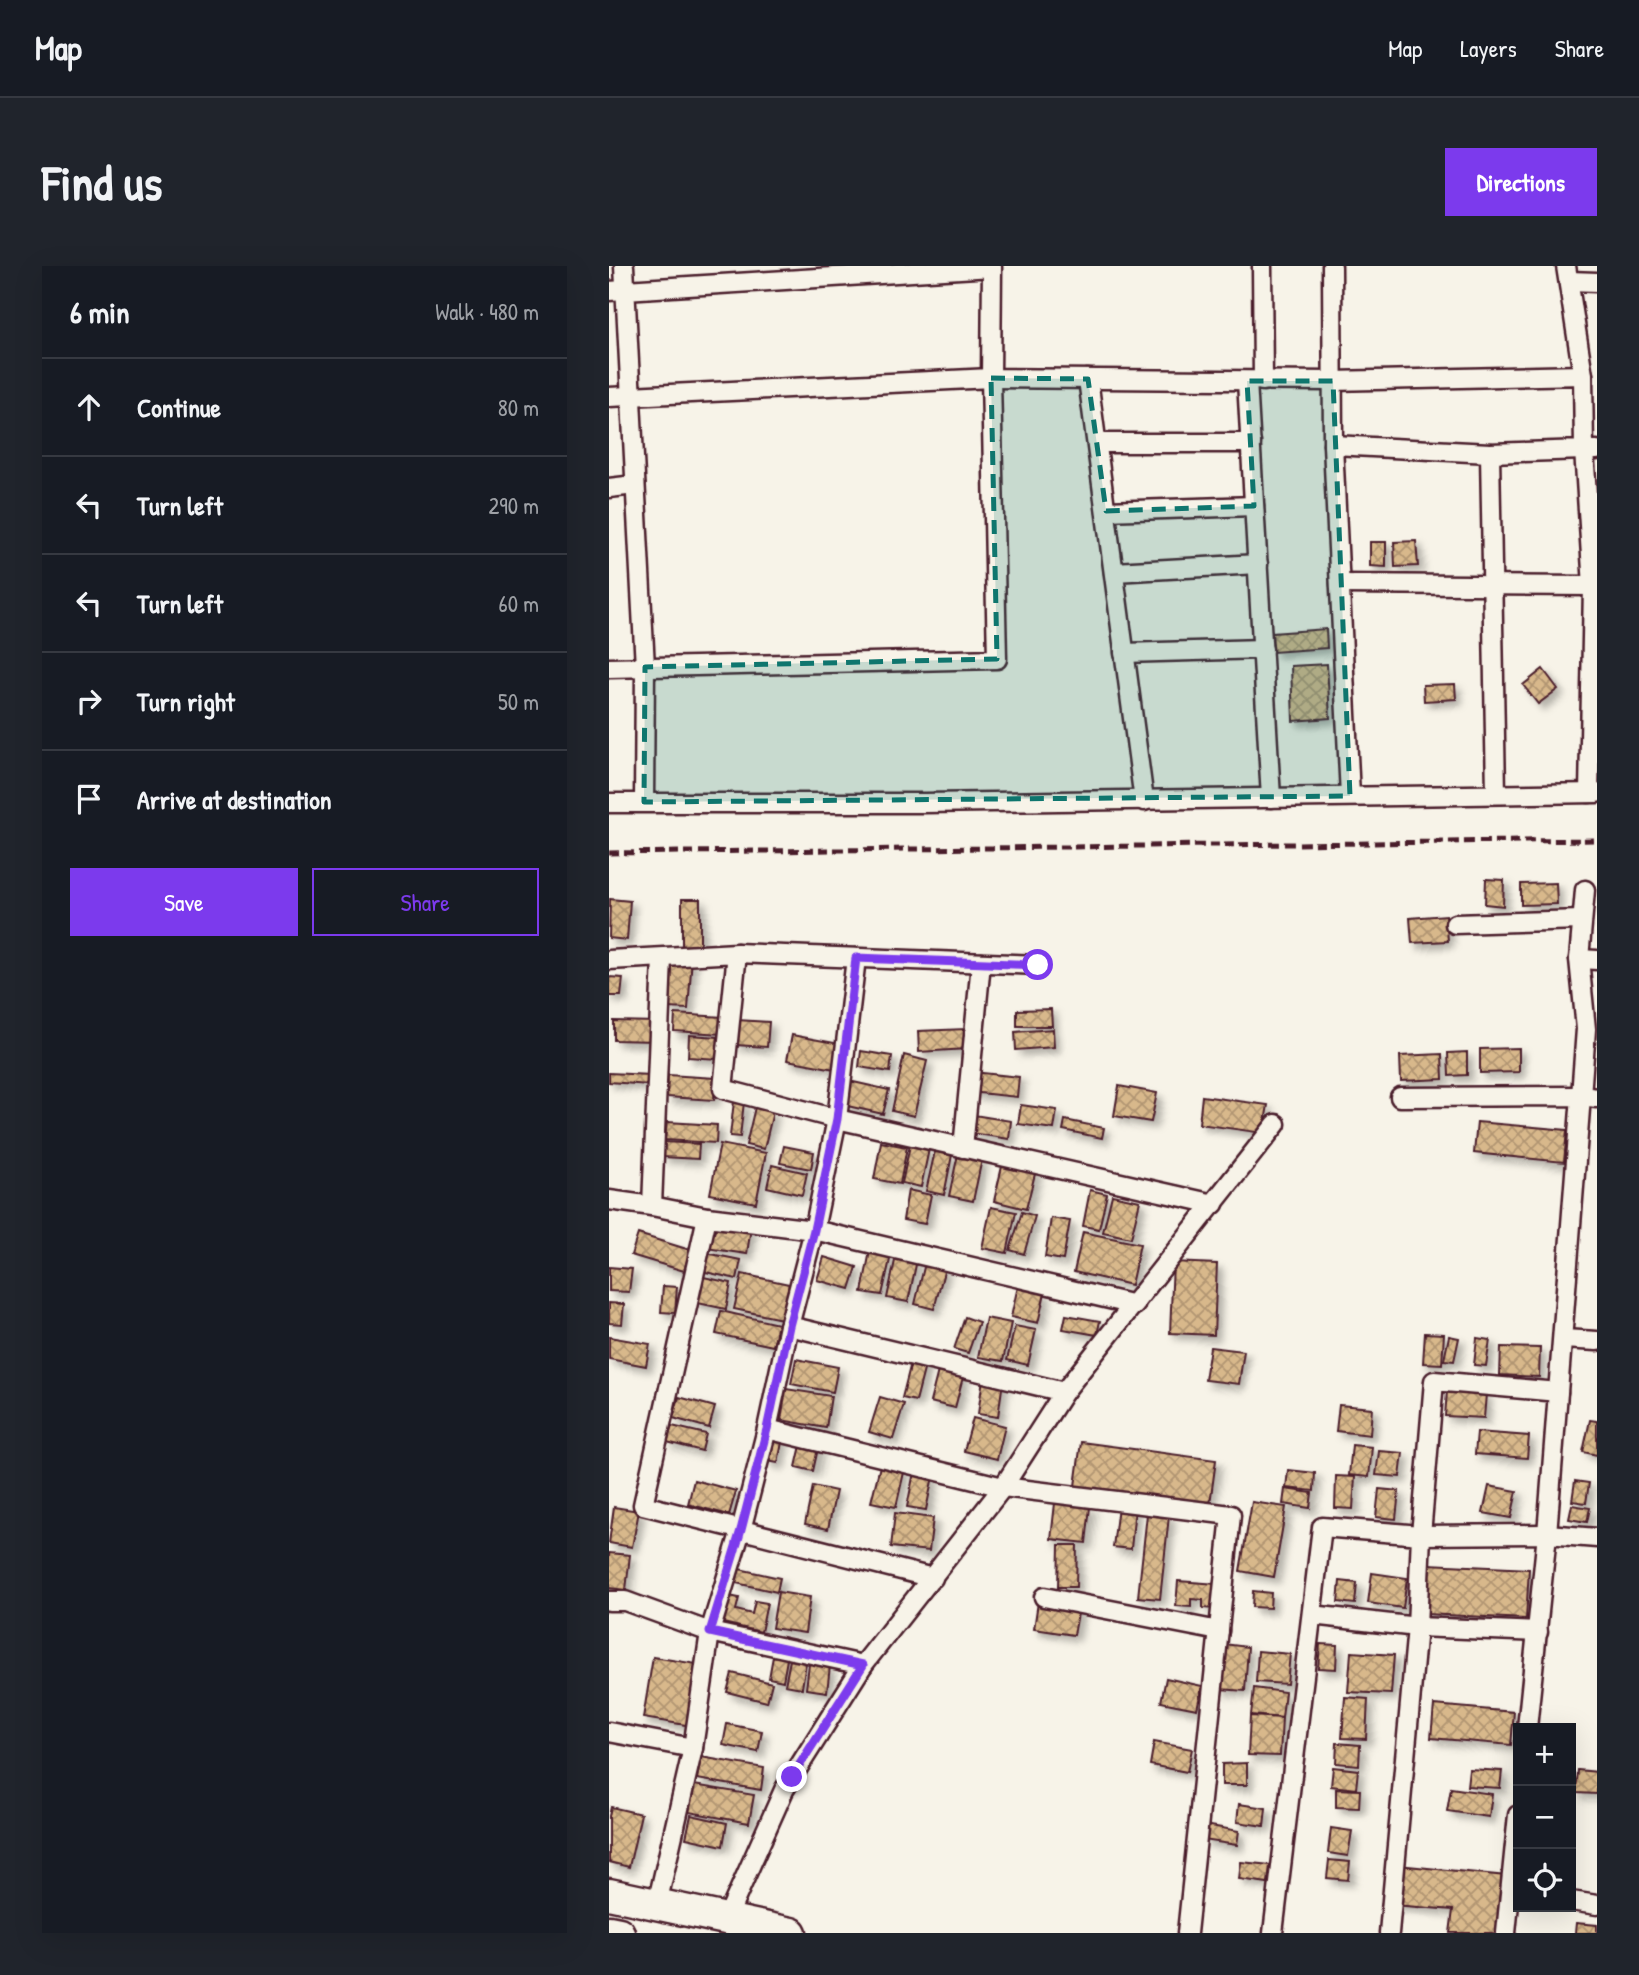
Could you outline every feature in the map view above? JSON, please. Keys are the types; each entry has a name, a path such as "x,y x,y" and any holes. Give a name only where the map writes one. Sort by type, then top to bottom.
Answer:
{"highway":[{"path":"609,1894 657,1903 726,1926 791,1933"},
{"path":"609,1931 619,1933"}],"street":[{"path":"624,266 617,291 631,396 645,667 644,802"},
{"path":"1262,266 1251,443 1271,797"},
{"path":"1332,266 1333,445 1350,796"},
{"path":"609,667 997,659 991,378 992,267 617,291"},
{"path":"609,803 1144,801 1593,793 1591,450 1583,375 1567,274 1597,282"},
{"path":"609,397 991,378 1333,381 1583,375"},
{"path":"1088,379 1144,801"},
{"path":"1097,443 1251,443"},
{"path":"1333,445 1490,453 1591,450"},
{"path":"1490,453 1496,794"},
{"path":"609,488 635,485"},
{"path":"1106,512 1254,506"},
{"path":"1114,572 1258,564"},
{"path":"1339,584 1593,586"},
{"path":"1124,653 1263,649"},
{"path":"1528,1723 1563,1339 1589,1097 1591,1029 1588,959 1581,920 1585,890"},
{"path":"1455,924 1581,920"},
{"path":"737,953 723,1089 837,1119 1214,1204"},
{"path":"609,961 737,953 1038,965"},
{"path":"652,1206 662,958"},
{"path":"657,1903 693,1748 710,1632 741,1530 814,1230 837,1119 856,958"},
{"path":"963,1148 981,963"},
{"path":"1400,1097 1589,1097"},
{"path":"726,1926 784,1790 863,1665 1003,1487 1065,1392 1276,1124"},
{"path":"609,1200 707,1217 814,1230 1135,1305"},
{"path":"707,1217 643,1505 933,1578"},
{"path":"789,1326 1065,1392"},
{"path":"1563,1339 1597,1341"},
{"path":"1389,1933 1417,1627 1421,1535 1434,1381 1558,1392"},
{"path":"767,1429 1003,1487 1231,1516 1187,1933"},
{"path":"1273,1933 1322,1527 1421,1535 1547,1534 1597,1538"},
{"path":"1044,1597 1219,1631"},
{"path":"609,1601 625,1601 710,1632 863,1665"},
{"path":"1312,1615 1417,1627 1538,1632"},
{"path":"609,1732 693,1748"},
{"path":"1506,1933 1513,1899"},
{"path":"1576,1902 1597,1905"}],"highlighted area":[{"path":"991,378 1088,379 1106,511 1254,506 1247,381 1333,381 1350,796 644,802 645,667 997,659"}],"building":[{"path":"1416,541 1418,566 1395,567 1394,542"},
{"path":"1370,542 1386,542 1386,567 1370,566"},
{"path":"1326,629 1327,648 1273,652 1272,633"},
{"path":"1327,664 1330,718 1293,721 1291,666"},
{"path":"1543,669 1558,689 1538,704 1523,685"},
{"path":"1455,684 1456,699 1424,701 1423,685"},
{"path":"1486,879 1504,880 1503,906 1485,904"},
{"path":"1556,883 1557,904 1521,905 1521,884"},
{"path":"610,899 630,901 627,940 609,938"},
{"path":"682,899 700,899 700,947 682,947"},
{"path":"1446,915 1448,941 1412,943 1410,918"},
{"path":"671,957 692,958 688,1009 668,1008"},
{"path":"609,977 623,978 621,996 609,996"},
{"path":"1051,1009 1052,1026 1017,1026 1017,1010"},
{"path":"675,1014 723,1017 722,1034 674,1031"},
{"path":"737,1020 769,1022 767,1047 735,1045"},
{"path":"614,1021 657,1022 656,1041 614,1040"},
{"path":"966,1029 967,1049 919,1052 918,1031"},
{"path":"1053,1029 1054,1047 1016,1050 1015,1032"},
{"path":"689,1035 719,1037 718,1059 688,1057"},
{"path":"792,1035 845,1045 840,1070 787,1060"},
{"path":"1519,1048 1519,1072 1480,1073 1480,1049"},
{"path":"861,1051 892,1056 890,1072 859,1067"},
{"path":"1467,1052 1467,1075 1449,1076 1448,1053"},
{"path":"1442,1054 1443,1079 1401,1081 1400,1056"},
{"path":"904,1055 927,1061 914,1116 892,1111"},
{"path":"973,1072 1019,1077 1017,1097 970,1092"},
{"path":"609,1073 650,1075 649,1085 609,1082"},
{"path":"668,1075 715,1078 714,1100 667,1097"},
{"path":"849,1081 889,1090 883,1114 843,1105"},
{"path":"1119,1086 1157,1093 1151,1122 1114,1116"},
{"path":"1202,1096 1268,1105 1263,1133 1199,1124"},
{"path":"734,1101 744,1102 740,1137 730,1136"},
{"path":"1021,1105 1057,1110 1054,1129 1018,1124"},
{"path":"755,1107 773,1112 764,1149 746,1145"},
{"path":"974,1115 1011,1121 1009,1139 971,1133"},
{"path":"1065,1120 1104,1128 1102,1138 1063,1130"},
{"path":"667,1122 717,1125 716,1143 665,1140"},
{"path":"1477,1122 1567,1130 1564,1162 1474,1153"},
{"path":"664,1142 699,1144 698,1159 663,1157"},
{"path":"881,1142 907,1147 900,1184 874,1179"},
{"path":"720,1144 766,1153 756,1203 710,1194"},
{"path":"910,1145 929,1149 921,1187 902,1183"},
{"path":"784,1146 814,1152 811,1169 780,1163"},
{"path":"935,1151 952,1155 944,1195 926,1191"},
{"path":"958,1154 982,1159 973,1201 949,1196"},
{"path":"1003,1162 1036,1170 1026,1209 994,1201"},
{"path":"772,1165 807,1173 802,1195 767,1187"},
{"path":"908,1190 931,1195 925,1224 903,1220"},
{"path":"1090,1190 1107,1194 1099,1229 1083,1226"},
{"path":"1112,1195 1140,1201 1131,1238 1103,1232"},
{"path":"991,1207 1016,1212 1007,1253 982,1248"},
{"path":"1022,1212 1035,1216 1024,1254 1010,1250"},
{"path":"1051,1218 1070,1221 1063,1260 1045,1257"},
{"path":"710,1221 751,1227 747,1254 706,1248"},
{"path":"1083,1232 1140,1244 1131,1285 1074,1272"},
{"path":"638,1234 690,1250 684,1271 631,1255"},
{"path":"870,1251 891,1255 882,1295 862,1292"},
{"path":"706,1253 741,1260 737,1279 701,1271"},
{"path":"896,1256 917,1260 908,1302 887,1298"},
{"path":"824,1257 857,1267 850,1289 817,1280"},
{"path":"1173,1262 1217,1264 1214,1335 1170,1333"},
{"path":"925,1263 945,1268 934,1309 915,1304"},
{"path":"609,1267 632,1269 629,1292 609,1291"},
{"path":"742,1274 789,1284 782,1319 734,1309"},
{"path":"699,1276 731,1283 726,1309 693,1302"},
{"path":"663,1286 677,1287 675,1313 661,1312"},
{"path":"1018,1286 1045,1293 1038,1323 1011,1317"},
{"path":"609,1303 624,1304 622,1324 609,1323"},
{"path":"721,1311 778,1324 773,1346 716,1334"},
{"path":"1066,1315 1100,1321 1097,1335 1063,1329"},
{"path":"965,1317 979,1322 968,1353 954,1349"},
{"path":"986,1318 1011,1323 1003,1361 978,1357"},
{"path":"1015,1326 1036,1330 1028,1365 1007,1360"},
{"path":"1425,1333 1444,1334 1442,1364 1423,1363"},
{"path":"1449,1336 1459,1338 1454,1361 1444,1360"},
{"path":"609,1337 650,1344 646,1366 609,1359"},
{"path":"1477,1338 1490,1340 1486,1366 1474,1365"},
{"path":"1210,1347 1244,1351 1239,1384 1205,1380"},
{"path":"1501,1347 1540,1348 1539,1377 1500,1375"},
{"path":"796,1359 838,1367 833,1392 791,1384"},
{"path":"912,1359 926,1362 916,1401 902,1398"},
{"path":"939,1367 964,1373 955,1408 930,1402"},
{"path":"983,1378 1003,1381 998,1417 978,1414"},
{"path":"786,1389 831,1396 826,1428 781,1420"},
{"path":"1447,1391 1486,1394 1484,1418 1445,1416"},
{"path":"679,1397 715,1407 709,1428 673,1418"},
{"path":"880,1397 904,1404 893,1439 869,1432"},
{"path":"1339,1405 1372,1408 1370,1435 1336,1431"},
{"path":"973,1418 1005,1426 997,1459 964,1451"},
{"path":"1590,1420 1597,1421 1597,1455 1583,1452"},
{"path":"672,1426 706,1434 702,1451 667,1442"},
{"path":"1477,1432 1529,1436 1527,1458 1475,1454"},
{"path":"772,1435 783,1437 778,1463 767,1461"},
{"path":"802,1441 819,1444 813,1471 796,1467"},
{"path":"1081,1442 1216,1460 1210,1504 1075,1486"},
{"path":"1352,1445 1372,1447 1369,1477 1349,1475"},
{"path":"1379,1451 1403,1453 1400,1477 1376,1475"},
{"path":"881,1462 905,1468 896,1507 871,1502"},
{"path":"1288,1470 1315,1473 1314,1491 1286,1488"},
{"path":"914,1472 933,1476 926,1510 907,1507"},
{"path":"1336,1476 1355,1477 1353,1509 1335,1508"},
{"path":"694,1480 736,1491 729,1515 688,1504"},
{"path":"1575,1481 1589,1483 1586,1503 1572,1501"},
{"path":"813,1486 836,1491 828,1529 805,1524"},
{"path":"1489,1486 1517,1491 1511,1518 1483,1513"},
{"path":"1285,1489 1312,1493 1310,1508 1283,1504"},
{"path":"1379,1489 1399,1491 1396,1519 1376,1517"},
{"path":"1252,1502 1286,1507 1274,1577 1240,1571"},
{"path":"1055,1503 1090,1507 1086,1543 1051,1539"},
{"path":"1572,1505 1590,1508 1587,1522 1569,1519"},
{"path":"1118,1506 1135,1508 1131,1549 1113,1547"},
{"path":"614,1507 639,1511 632,1547 609,1543"},
{"path":"895,1513 933,1518 929,1551 891,1547"},
{"path":"1147,1514 1169,1516 1160,1599 1138,1597"},
{"path":"1059,1545 1077,1545 1076,1587 1058,1587"},
{"path":"609,1553 630,1555 626,1590 609,1588"},
{"path":"1428,1564 1529,1569 1526,1619 1425,1614"},
{"path":"739,1569 780,1578 777,1592 736,1583"},
{"path":"1372,1573 1407,1578 1403,1608 1368,1603"},
{"path":"1178,1581 1217,1584 1215,1609 1203,1608 1203,1600 1191,1599 1191,1607 1176,1606"},
{"path":"1340,1581 1357,1583 1355,1604 1338,1602"},
{"path":"1253,1591 1271,1593 1270,1608 1252,1607"},
{"path":"778,1592 810,1597 805,1633 772,1628"},
{"path":"725,1595 739,1598 736,1610 752,1614 755,1601 767,1603 761,1632 719,1622"},
{"path":"1038,1602 1079,1608 1074,1635 1034,1629"},
{"path":"1224,1644 1248,1647 1245,1691 1220,1689"},
{"path":"1320,1644 1337,1645 1336,1669 1318,1668"},
{"path":"774,1651 788,1654 783,1681 769,1678"},
{"path":"1258,1651 1290,1654 1287,1684 1256,1682"},
{"path":"1351,1652 1394,1655 1391,1694 1348,1692"},
{"path":"653,1657 703,1665 692,1726 643,1718"},
{"path":"790,1660 806,1663 802,1688 785,1685"},
{"path":"809,1664 830,1666 827,1692 806,1689"},
{"path":"732,1673 772,1683 767,1702 727,1692"},
{"path":"1166,1678 1202,1686 1197,1709 1161,1702"},
{"path":"1254,1688 1285,1692 1282,1718 1251,1715"},
{"path":"1345,1697 1368,1699 1366,1739 1342,1738"},
{"path":"1434,1705 1514,1712 1511,1745 1431,1738"},
{"path":"1250,1716 1282,1718 1280,1756 1248,1755"},
{"path":"727,1724 762,1731 758,1752 723,1745"},
{"path":"1154,1742 1192,1749 1187,1772 1150,1765"},
{"path":"1337,1743 1360,1745 1359,1765 1336,1763"},
{"path":"701,1757 764,1768 761,1790 697,1779"},
{"path":"1247,1763 1247,1785 1222,1785 1222,1764"},
{"path":"1333,1767 1358,1770 1356,1789 1331,1786"},
{"path":"1469,1769 1502,1771 1500,1788 1467,1786"},
{"path":"1578,1770 1597,1772 1597,1794 1576,1793"},
{"path":"694,1785 754,1795 749,1823 689,1812"},
{"path":"1451,1788 1492,1794 1489,1817 1447,1811"},
{"path":"1336,1789 1360,1790 1359,1808 1336,1807"},
{"path":"1239,1804 1266,1808 1264,1826 1237,1822"},
{"path":"611,1807 641,1814 629,1867 609,1862"},
{"path":"691,1815 727,1823 723,1846 686,1838"},
{"path":"1205,1825 1239,1831 1237,1845 1203,1840"},
{"path":"1331,1828 1352,1831 1348,1856 1328,1853"},
{"path":"1329,1860 1350,1862 1348,1880 1327,1878"},
{"path":"1241,1862 1270,1865 1268,1883 1239,1879"},
{"path":"1398,1865 1506,1876 1500,1933 1450,1933 1453,1910 1394,1905"},
{"path":"1576,1923 1597,1925 1597,1933 1575,1933"}],"railway":[{"path":"609,853 1597,840"}],"route":[{"path":"792,1777 863,1665 710,1632 741,1530 814,1230 837,1119 856,958 1038,965"}]}
